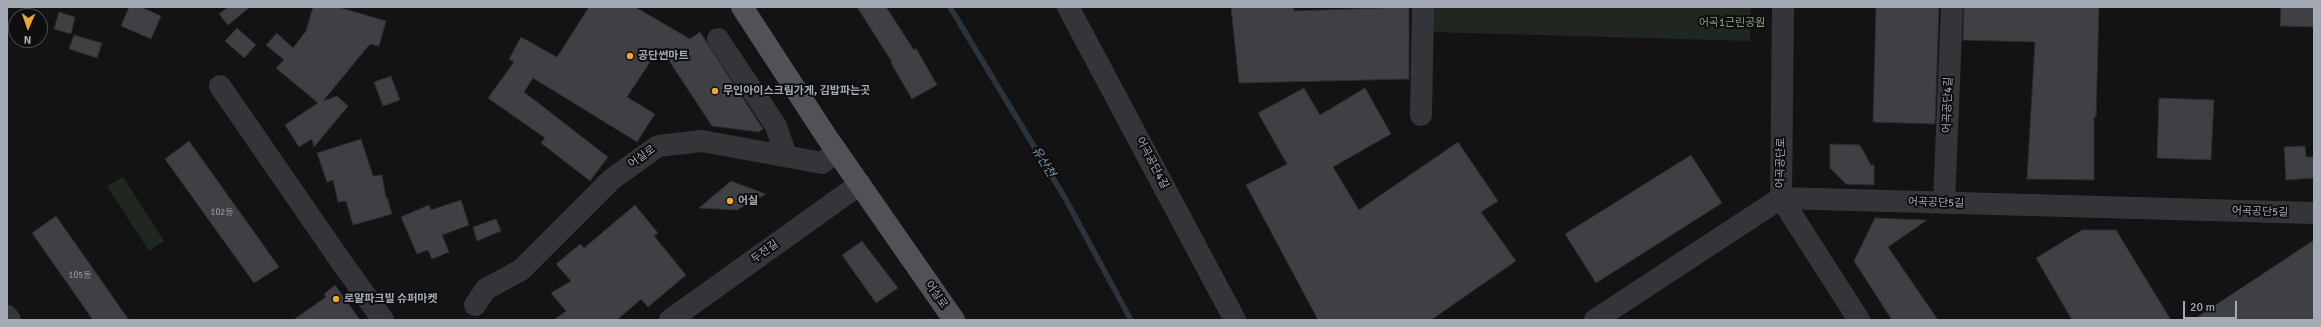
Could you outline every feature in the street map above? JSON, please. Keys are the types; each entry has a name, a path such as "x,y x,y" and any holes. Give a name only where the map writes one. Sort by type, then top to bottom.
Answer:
{"main road":[{"name":"어실로","path":"742,7 837,151 954,320"}],"street":[{"name":"어곡공단4길","path":"1068,7 1235,320"},
{"path":"1422,115 1423,7"},
{"name":"어곡공단로","path":"1783,7 1781,198 1859,320"},
{"name":"어곡공단4길","path":"1944,203 1952,7"},
{"path":"718,39 776,126 786,156"},
{"path":"220,86 383,320"},
{"name":"어실로","path":"480,297 521,270 612,179 658,146 702,141 822,163 837,151"},
{"name":"두전길","path":"670,320 860,184"},
{"path":"1595,320 1781,198"},
{"name":"어곡공단5길","path":"1781,198 2314,213"},
{"path":"7,316 10,320"}],"green space":[{"name":"어곡1근린공원","path":"1434,7 1751,7 1750,41 1433,32"},
{"path":"123,177 164,241 149,251 107,186"}],"building":[{"path":"129,7 141,7 161,16 151,39 121,26"},
{"path":"228,7 250,7 228,25 219,14"},
{"path":"313,7 338,7 386,21 379,46 370,44 323,101 337,96 348,106 314,147 312,139 299,147 285,125 318,103 276,68 284,60 266,45 277,33 293,48 306,31"},
{"path":"589,7 635,7 690,39 700,32 763,129 759,132 712,126 660,47 627,97 655,114 637,142 533,78 524,92 608,157 590,181 541,143 545,138 488,98 514,62 509,59 521,37 557,57"},
{"path":"857,7 886,7 914,50 916,48 937,85 912,99 891,63 892,62"},
{"path":"1231,7 1294,7 1294,11 1409,7 1409,79 1239,83"},
{"path":"1876,7 1939,7 1935,124 1873,122"},
{"path":"1964,7 2099,7 2096,117 2094,117 2094,180 2027,179 2035,42 1963,40"},
{"path":"2281,7 2314,7 2314,27 2280,26"},
{"path":"59,12 75,17 71,34 54,29"},
{"path":"237,28 256,45 244,58 225,41"},
{"path":"74,35 102,43 97,58 69,49"},
{"path":"391,76 400,100 383,106 374,82"},
{"path":"1304,88 1320,115 1365,88 1391,134 1333,167 1359,210 1458,142 1498,201 1481,212 1516,261 1431,320 1318,320 1246,185 1287,164 1258,113"},
{"path":"2159,98 2214,100 2211,160 2157,158"},
{"path":"361,139 373,176 382,175 386,198 387,197 392,214 353,225 346,201 338,202 333,180 327,182 317,153"},
{"path":"189,141 279,267 254,283 165,159"},
{"path":"1830,144 1860,145 1871,165 1874,165 1874,185 1846,184 1830,168"},
{"path":"2305,146 2306,157 2314,157 2314,178 2286,180 2284,147"},
{"path":"1691,155 1722,203 1596,283 1565,234"},
{"name":"어실","path":"731,181 766,194 737,210 699,208"},
{"path":"461,200 469,225 442,235 449,252 432,259 428,250 417,254 401,217 429,205 431,210"},
{"path":"635,205 658,233 654,236 686,275 648,307 641,299 617,320 554,320 566,311 551,293 571,281 556,264 580,244 584,248"},
{"path":"56,216 129,320 93,320 32,233"},
{"path":"1875,218 1927,220 1888,247 1938,320 1892,320 1854,261"},
{"path":"496,219 501,231 477,241 473,227"},
{"path":"2082,230 2116,230 2171,320 2072,320 2036,258"},
{"path":"2314,240 2314,320 2193,320"},
{"path":"862,241 898,288 876,303 842,255"},
{"path":"335,285 360,320 293,320 326,297 324,294"}],"waterway":[{"name":"유산천","path":"950,7 1065,198 1131,320"}],"place":[{"name":"공단썬마트","path":"630,56"},
{"name":"무인아이스크림가게, 김밥파는곳","path":"715,91"},
{"name":"어실","path":"730,201"},
{"name":"로얄파크빌 슈퍼마켓","path":"336,299"}]}
